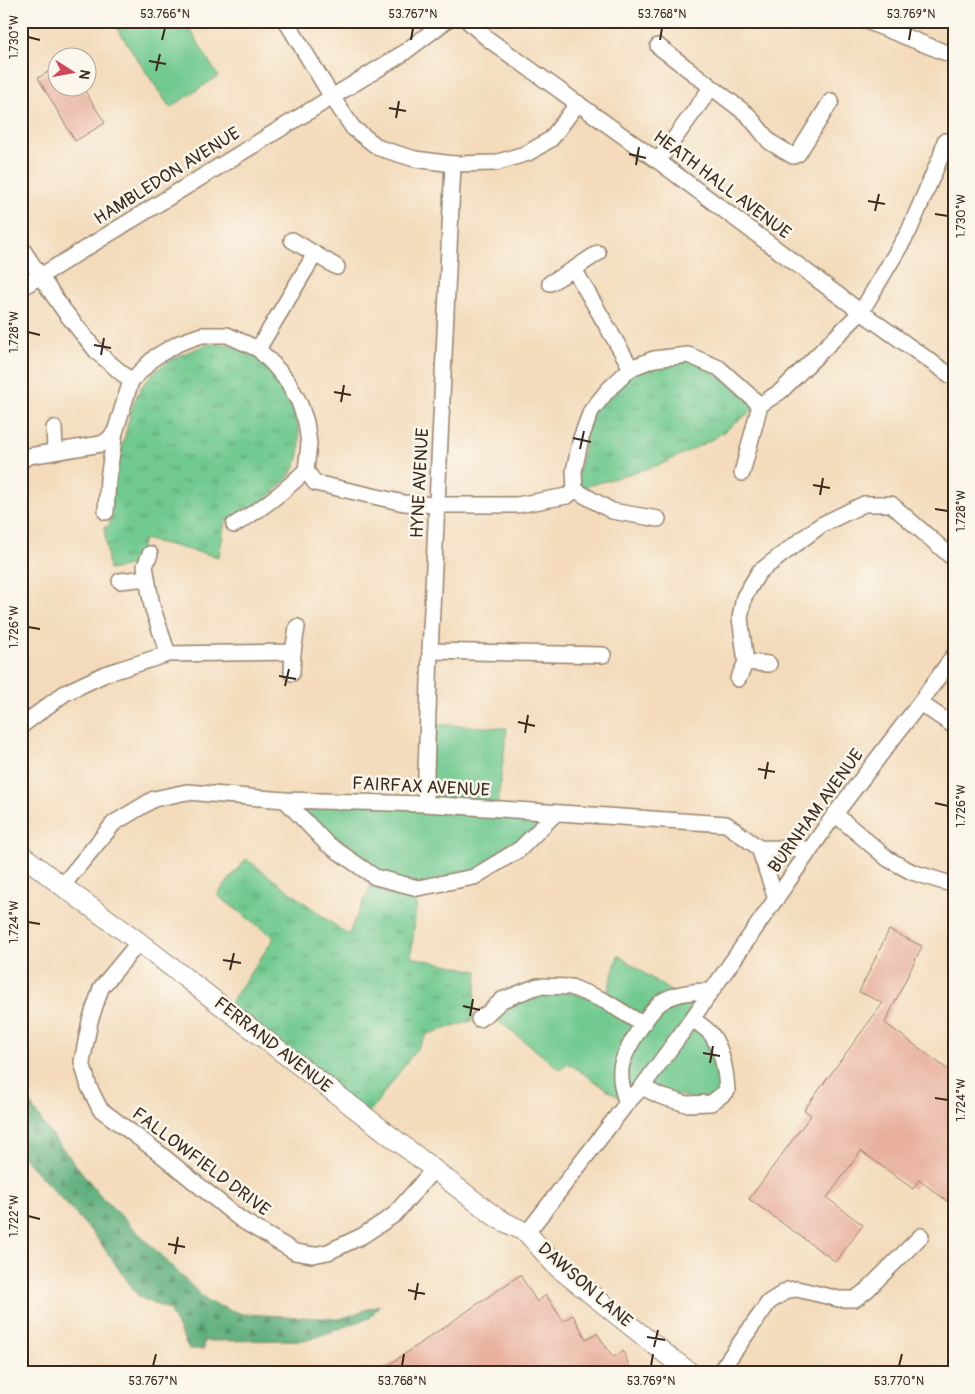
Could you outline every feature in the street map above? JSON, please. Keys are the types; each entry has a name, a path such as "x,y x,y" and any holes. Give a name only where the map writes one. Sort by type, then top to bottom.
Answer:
{"street":[{"name":"HAMBLEDON AVENUE","path":"21,288 402,54 446,21"},
{"name":"HEATH HALL AVENUE","path":"468,21 488,39 954,378"},
{"path":"866,21 954,56"},
{"path":"292,23 332,97 354,128 379,148 415,159 453,164 495,163 528,153 551,139 578,103"},
{"path":"658,46 748,115 770,142 794,156 798,154 831,101"},
{"path":"658,161 711,88"},
{"path":"742,473 760,405 781,391 861,312 909,232 948,159 945,141"},
{"name":"HYNE AVENUE","path":"426,804 430,651 453,164"},
{"path":"292,240 338,268"},
{"path":"21,246 64,312 98,353 131,381"},
{"path":"550,284 598,253"},
{"path":"258,349 315,254"},
{"path":"574,269 631,368"},
{"path":"106,512 108,479 115,432 131,381 155,357 179,343 202,334 227,335 258,349 288,382 300,402 306,422 309,444 306,470 293,483 251,515 234,525"},
{"path":"575,490 574,471 581,438 591,410 631,368 654,359 688,356 719,368 760,405"},
{"path":"54,428 55,451"},
{"path":"21,461 29,456 101,444 108,440 115,432"},
{"path":"306,470 316,483 404,502 438,505 517,504 567,496 575,490"},
{"path":"575,490 612,511 658,519"},
{"path":"738,680 746,662 740,618 744,597 759,572 821,525 864,504 891,504 954,559"},
{"path":"150,554 145,566 152,606 168,654"},
{"path":"120,581 147,578"},
{"path":"292,673 297,626"},
{"path":"430,651 603,655"},
{"path":"21,726 65,693 104,674 168,654 293,652"},
{"name":"BURNHAM AVENUE","path":"526,1233 642,1087 712,991 835,814 920,703 954,655"},
{"path":"746,662 769,664"},
{"path":"920,703 954,726"},
{"name":"FAIRFAX AVENUE","path":"62,886 114,823 154,799 187,792 285,800 426,804 726,824 759,848"},
{"path":"285,800 326,843 375,876 418,888 474,877 520,849 556,813"},
{"path":"835,814 888,859 912,872 954,884"},
{"path":"776,899 759,848 811,849"},
{"name":"FERRAND AVENUE","path":"21,854 139,942 498,1218 526,1233"},
{"name":"FALLOWFIELD DRIVE","path":"139,942 101,988 90,1021 82,1062 89,1087 100,1109 159,1153 240,1219 295,1252 313,1255 328,1252 362,1236 394,1214 434,1169"},
{"path":"479,1019 502,1000 538,986 572,987 606,1001 642,1024"},
{"path":"628,1103 623,1093 621,1068 642,1024 660,1004 676,995 712,991"},
{"path":"642,1087 660,1096 686,1104 711,1103 727,1091 721,1051 710,1033 692,1019"},
{"name":"DAWSON LANE","path":"526,1233 556,1266 691,1373"},
{"path":"720,1373 768,1302 788,1290 798,1289 839,1299 855,1298 866,1290 921,1236"}],"green space":[{"path":"112,21 185,21 218,76 170,108"},
{"path":"210,344 239,347 248,351 262,362 282,390 295,416 300,443 297,463 285,481 264,500 225,522 219,557 144,539 136,565 109,570 104,527 109,527 120,453 134,402 140,390 155,371 186,352"},
{"path":"688,355 760,405 715,438 662,464 575,490 591,411 631,368"},
{"path":"428,724 507,728 497,809 556,813 474,877 418,888 375,877 285,800 425,804"},
{"path":"246,859 348,935 375,877 418,888 411,957 478,971 472,1021 428,1034 366,1117 226,1009 274,938 217,895"},
{"path":"618,955 676,995 700,991 692,1019 710,1033 727,1091 711,1103 642,1087 627,1103 568,1063 561,1070 488,1013 538,986 605,1001"},
{"path":"21,1090 49,1132 102,1197 208,1302 243,1314 340,1319 379,1305 370,1318 308,1340 204,1341 204,1349 189,1349 169,1310 139,1297 93,1233 21,1155"}],"building":[{"path":"48,72 48,95 38,78"},
{"path":"50,98 89,98 105,123 75,141"},
{"path":"889,930 922,946 885,1023 954,1074 954,1192 947,1201 919,1180 913,1189 861,1151 827,1198 863,1225 836,1262 749,1199 811,1115 804,1110 883,1003 859,992"},
{"path":"520,1275 537,1302 546,1295 563,1321 573,1315 586,1339 597,1333 613,1357 623,1351 630,1368 623,1373 377,1373"}]}
